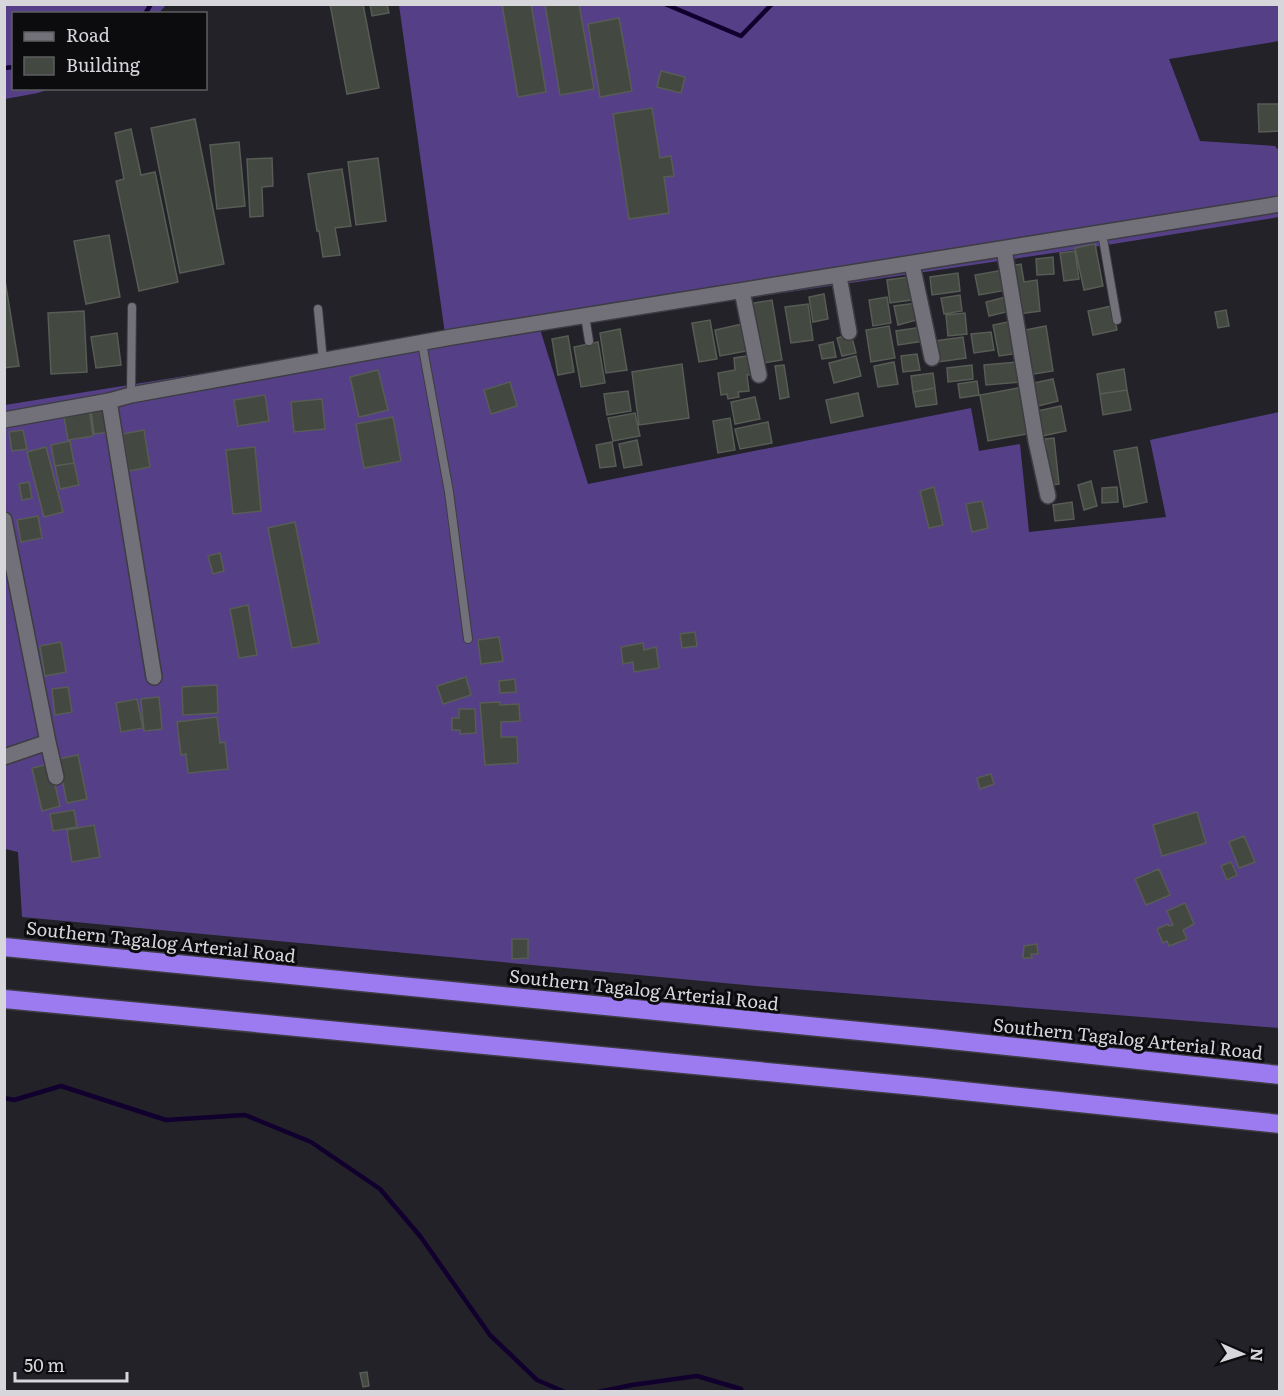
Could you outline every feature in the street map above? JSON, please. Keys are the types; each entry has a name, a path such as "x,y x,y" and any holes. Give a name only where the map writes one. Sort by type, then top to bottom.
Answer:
{"highway":[{"name":"Southern Tagalog Arterial Road","path":"4,947 908,1035 1280,1075"},
{"path":"4,999 901,1085 1280,1124"}],"street":[{"path":"4,420 131,394 422,343 1280,204"},
{"path":"1004,249 1036,441 1048,496"},
{"path":"912,264 932,358"},
{"path":"839,276 849,332"},
{"path":"742,291 759,375"},
{"path":"109,400 154,676"},
{"path":"4,520 56,777"},
{"path":"4,757 48,742"}],"lane":[{"path":"1102,232 1117,320"},
{"path":"131,394 132,307"},
{"path":"318,309 323,361"},
{"path":"585,316 589,341"},
{"path":"422,343 449,492 468,639"}],"shaded area":[{"path":"5,4 166,4 160,12 12,12 12,90 46,90 5,99"},
{"path":"399,5 1279,5 1279,41 1169,59 1200,141 1275,146 1279,151 1279,217 1107,245 540,329 588,484 971,408 979,451 1020,444 1029,532 1166,517 1150,440 1279,412 1279,1028 756,986 22,917 18,852 5,849 5,405 445,334"}],"building":[{"path":"330,4 363,4 379,88 347,94"},
{"path":"370,4 387,4 389,13 372,16"},
{"path":"502,4 531,4 546,92 518,97"},
{"path":"545,4 579,4 594,89 560,95"},
{"path":"619,18 632,91 600,97 588,24"},
{"path":"661,71 685,77 681,93 657,87"},
{"path":"1258,104 1280,104 1280,131 1259,132"},
{"path":"652,108 660,158 671,156 674,176 664,177 669,213 629,219 613,114"},
{"path":"195,119 224,264 180,273 151,128"},
{"path":"131,129 141,175 155,172 178,282 139,291 116,181 124,179 115,133"},
{"path":"239,142 245,206 217,209 210,145"},
{"path":"272,158 273,186 262,187 263,216 250,217 247,159"},
{"path":"378,158 386,221 356,225 348,162"},
{"path":"342,169 351,226 335,228 340,255 323,257 308,174"},
{"path":"109,235 120,297 86,304 74,241"},
{"path":"1095,244 1103,286 1084,290 1075,248"},
{"path":"1075,251 1079,279 1064,281 1060,253"},
{"path":"1053,257 1054,274 1037,275 1036,259"},
{"path":"1021,264 1024,282 1037,280 1040,311 1019,314 1010,266"},
{"path":"1003,270 1007,290 979,295 975,275"},
{"path":"958,273 960,291 932,295 930,277"},
{"path":"4,274 19,366 4,368"},
{"path":"908,277 911,300 890,303 887,280"},
{"path":"824,294 828,319 813,322 809,297"},
{"path":"960,295 962,311 944,314 941,298"},
{"path":"887,297 891,323 873,326 869,300"},
{"path":"1006,297 1010,311 989,316 986,302"},
{"path":"772,300 782,360 758,364 748,304"},
{"path":"917,303 920,319 898,325 894,306"},
{"path":"808,304 813,340 791,343 785,307"},
{"path":"1112,306 1117,330 1093,335 1088,311"},
{"path":"1226,310 1229,326 1218,328 1215,312"},
{"path":"84,311 87,372 51,374 48,313"},
{"path":"965,313 967,334 948,336 946,315"},
{"path":"710,320 717,359 699,362 692,323"},
{"path":"1013,321 1019,353 999,356 993,325"},
{"path":"747,323 752,350 720,356 715,330"},
{"path":"889,326 895,358 871,362 866,330"},
{"path":"1046,326 1053,371 1028,375 1020,331"},
{"path":"922,327 924,341 898,345 896,331"},
{"path":"620,329 627,370 606,373 600,333"},
{"path":"991,332 994,350 974,353 971,334"},
{"path":"117,333 121,365 96,368 91,337"},
{"path":"851,334 856,353 842,356 837,338"},
{"path":"568,336 574,372 558,375 552,339"},
{"path":"963,337 966,358 938,362 935,341"},
{"path":"598,342 605,383 581,387 574,347"},
{"path":"833,342 836,357 822,359 819,345"},
{"path":"917,354 920,370 903,372 901,356"},
{"path":"753,355 756,374 747,375 749,391 738,392 739,397 728,399 727,394 721,395 718,373 735,370 734,358"},
{"path":"856,356 861,376 834,383 829,363"},
{"path":"894,362 898,384 878,387 874,366"},
{"path":"1018,362 1020,382 986,385 984,365"},
{"path":"682,364 689,418 639,425 632,372"},
{"path":"784,365 789,397 780,399 775,366"},
{"path":"972,365 973,379 948,382 947,368"},
{"path":"1124,369 1127,390 1100,394 1097,374"},
{"path":"378,370 388,410 359,417 350,377"},
{"path":"933,373 935,388 913,392 911,376"},
{"path":"1053,379 1058,401 1034,407 1029,384"},
{"path":"977,381 979,395 960,398 958,384"},
{"path":"510,382 517,406 491,414 484,390"},
{"path":"1023,387 1032,433 988,441 980,395"},
{"path":"935,388 937,404 916,407 913,392"},
{"path":"1127,390 1131,410 1103,415 1100,394"},
{"path":"628,391 631,411 607,415 604,394"},
{"path":"858,393 863,416 831,423 826,400"},
{"path":"265,395 269,421 238,426 234,400"},
{"path":"755,397 760,419 735,424 731,402"},
{"path":"322,399 325,429 294,432 291,402"},
{"path":"1061,406 1066,431 1042,436 1037,411"},
{"path":"89,407 93,436 68,440 63,411"},
{"path":"108,408 111,432 94,434 91,410"},
{"path":"635,413 640,436 613,441 608,418"},
{"path":"393,417 401,461 364,468 356,424"},
{"path":"730,418 735,450 718,453 713,421"},
{"path":"768,422 772,443 740,449 735,429"},
{"path":"23,430 27,449 12,451 9,432"},
{"path":"144,430 150,467 129,471 123,434"},
{"path":"1054,438 1059,484 1050,485 1045,439"},
{"path":"637,440 642,465 624,468 619,444"},
{"path":"70,441 74,463 55,466 51,445"},
{"path":"612,442 616,466 600,468 596,445"},
{"path":"46,447 63,512 44,517 27,452"},
{"path":"255,447 261,511 233,514 226,450"},
{"path":"1137,447 1147,502 1124,507 1114,451"},
{"path":"74,463 79,485 60,489 55,466"},
{"path":"1091,481 1097,506 1084,510 1078,485"},
{"path":"29,482 32,498 22,500 19,484"},
{"path":"934,487 943,525 929,528 920,491"},
{"path":"1117,487 1118,502 1102,503 1102,488"},
{"path":"982,501 988,528 972,532 966,504"},
{"path":"1072,502 1074,519 1055,521 1053,505"},
{"path":"38,516 42,538 21,542 17,520"},
{"path":"295,522 319,643 292,648 268,528"},
{"path":"220,553 224,571 213,574 208,556"},
{"path":"248,605 257,655 239,658 230,609"},
{"path":"695,632 697,646 682,648 680,634"},
{"path":"499,637 503,661 481,664 478,640"},
{"path":"61,642 66,672 45,676 40,646"},
{"path":"643,643 644,650 656,647 659,668 634,672 633,662 623,664 621,647"},
{"path":"466,677 471,695 443,704 437,686"},
{"path":"515,679 516,692 500,693 499,681"},
{"path":"217,685 218,713 183,715 182,687"},
{"path":"68,687 72,712 55,715 52,689"},
{"path":"159,697 162,729 144,731 141,699"},
{"path":"137,699 143,728 121,732 116,703"},
{"path":"500,702 500,705 519,704 520,721 501,722 501,737 517,737 518,763 485,765 480,703"},
{"path":"459,709 475,709 476,733 460,734 460,730 452,730 452,718 459,718"},
{"path":"217,717 220,743 225,742 228,769 188,773 186,754 181,755 177,722"},
{"path":"78,755 87,799 67,803 58,759"},
{"path":"50,764 60,806 42,811 32,768"},
{"path":"991,774 994,784 980,789 977,778"},
{"path":"74,810 77,827 53,831 50,814"},
{"path":"1197,812 1206,843 1162,856 1153,825"},
{"path":"94,825 100,857 72,862 67,830"},
{"path":"1244,836 1255,862 1239,868 1229,842"},
{"path":"1231,862 1237,875 1227,880 1221,866"},
{"path":"1159,869 1170,895 1146,905 1135,879"},
{"path":"1185,903 1194,924 1183,930 1187,939 1169,946 1167,941 1163,943 1157,929 1168,924 1173,925 1167,911"},
{"path":"512,939 528,939 528,958 512,959"},
{"path":"1037,944 1038,954 1031,954 1032,958 1023,958 1024,946"},
{"path":"367,1372 369,1386 363,1387 360,1373"}],"waterway":[{"path":"146,12 151,4"},
{"path":"665,4 741,36 772,4"},
{"path":"4,68 12,67"},
{"path":"4,1098 14,1100 61,1086 166,1120 245,1115 311,1142 380,1189 420,1236 490,1335 537,1380 565,1392"},
{"path":"598,1392 697,1376 741,1389 742,1392"}]}
